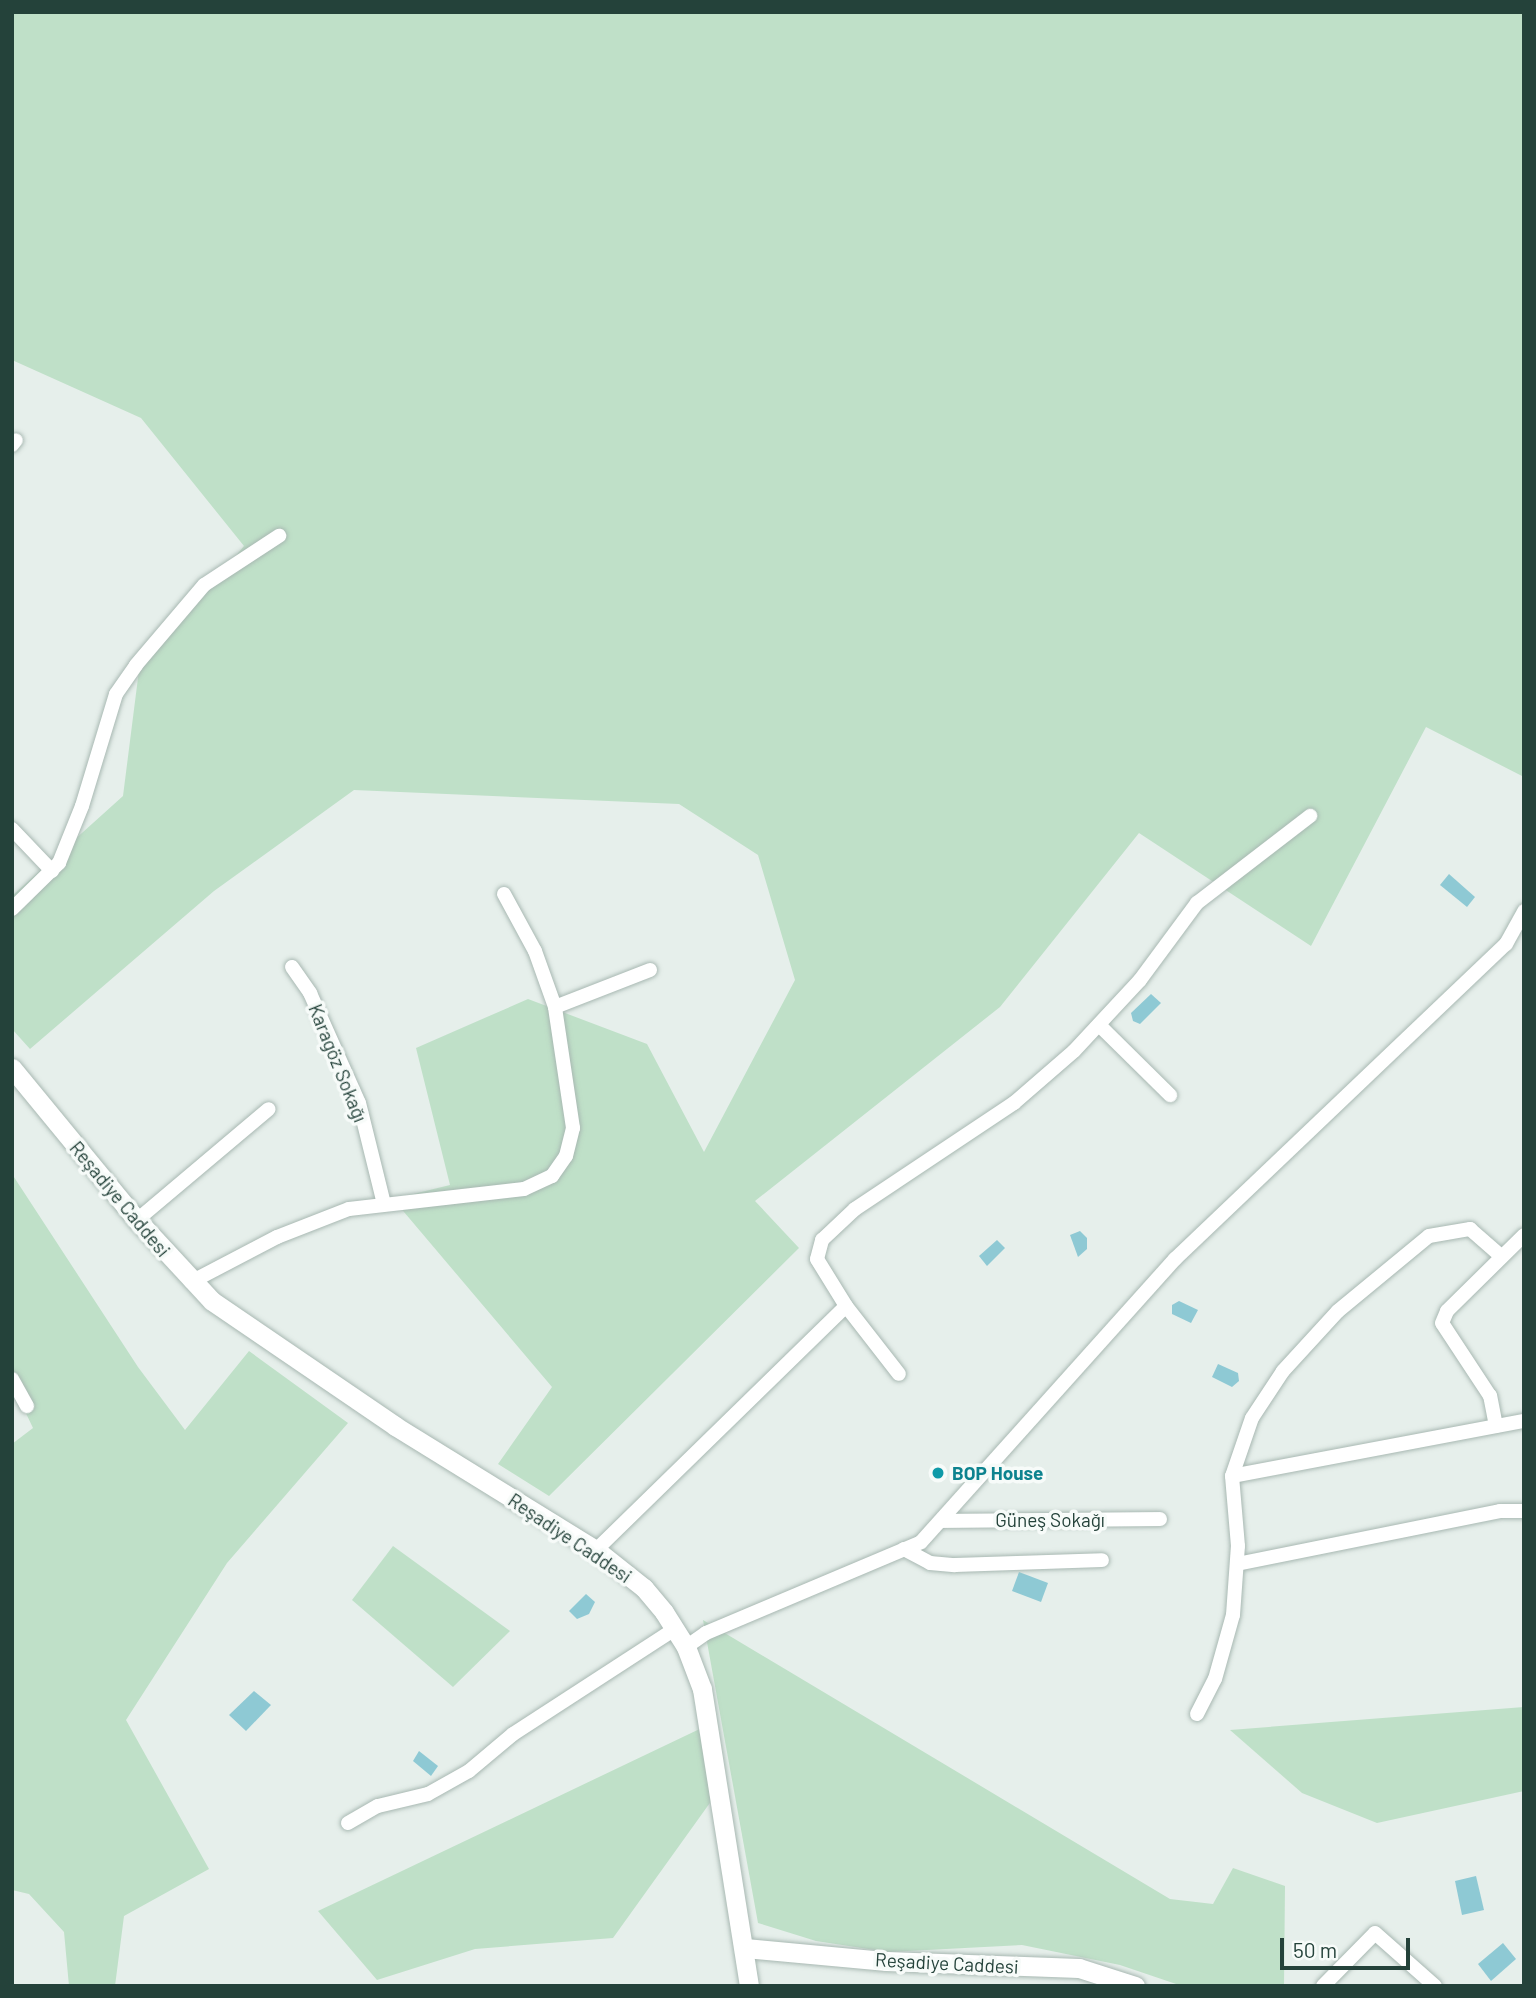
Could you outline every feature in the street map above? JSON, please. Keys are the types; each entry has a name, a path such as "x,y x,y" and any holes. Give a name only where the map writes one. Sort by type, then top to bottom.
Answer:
{"street":[{"path":"12,909 52,872 82,806 116,694 204,585 279,536"},
{"path":"899,1374 846,1306 817,1259 822,1240 855,1209 1014,1103 1099,1025 1140,980 1196,903 1310,816"},
{"path":"12,830 52,872"},
{"path":"191,1282 277,1237 349,1209 524,1189 552,1176 566,1156 573,1128 555,1007 535,951 504,894"},
{"path":"686,1647 706,1633 921,1542 1175,1259 1506,944 1524,911"},
{"name":"Karagöz Sokağı","path":"292,967 310,993 359,1103 384,1204"},
{"path":"555,1007 650,970"},
{"path":"1099,1025 1170,1095"},
{"name":"Reşadiye Caddesi","path":"12,1068 191,1282 236,1320 383,1418 596,1550 644,1588 676,1628 702,1689 745,1948 886,1961 1079,1968 1135,1986"},
{"path":"137,1220 269,1109"},
{"path":"1197,1714 1215,1679 1233,1615 1237,1563 1232,1476 1252,1418 1283,1371 1338,1311 1400,1257 1429,1236 1452,1229 1470,1229 1501,1256"},
{"path":"1496,1426 1490,1396 1442,1323 1447,1311 1524,1235"},
{"path":"596,1550 846,1306"},
{"path":"12,1379 27,1406"},
{"path":"1232,1476 1524,1421"},
{"path":"1237,1563 1500,1511 1524,1511"},
{"name":"Güneş Sokağı","path":"941,1521 1160,1519"},
{"name":"Güneş Sokağı","path":"904,1549 930,1563 955,1565 1101,1560"},
{"path":"348,1823 378,1806 428,1794 469,1771 513,1734 676,1628"},
{"path":"1323,1986 1376,1933 1431,1985"},
{"path":"745,1948 749,1986"}],"green space":[{"path":"12,12 1524,12 1524,777 1426,727 1311,946 1139,833 1000,1007 755,1201 799,1248 549,1496 498,1464 552,1387 393,1199 450,1185 416,1048 528,999 647,1044 704,1152 795,980 758,855 679,804 354,790 214,891 30,1049 12,1029 12,896 123,796 139,670 244,546 141,418 12,360"},
{"path":"12,1174 138,1367 185,1430 249,1351 348,1423 227,1563 126,1720 209,1869 124,1916 115,1986 69,1986 64,1932 29,1894 12,1890 12,1444 33,1428 12,1384"},
{"path":"393,1546 510,1631 453,1687 352,1600"},
{"path":"703,1620 1170,1899 1213,1904 1233,1868 1285,1886 1284,1986 1182,1986 1120,1965 1022,1945 888,1952 816,1941 758,1923"},
{"path":"1524,1707 1524,1791 1377,1823 1302,1793 1230,1730"},
{"path":"708,1725 712,1800 613,1938 475,1949 377,1980 318,1911"}],"water":[{"path":"1449,874 1475,897 1467,907 1440,885"},
{"path":"1151,994 1161,1003 1140,1024 1133,1021 1131,1013"},
{"path":"1080,1231 1087,1238 1087,1249 1078,1257 1070,1235"},
{"path":"997,1240 1005,1248 987,1266 979,1256"},
{"path":"1179,1301 1198,1310 1191,1323 1172,1314 1172,1305"},
{"path":"1218,1364 1238,1373 1239,1381 1232,1387 1212,1377"},
{"path":"1019,1572 1048,1583 1041,1602 1012,1591"},
{"path":"586,1594 595,1602 589,1614 577,1619 569,1611"},
{"path":"254,1691 271,1705 246,1731 229,1715"},
{"path":"419,1751 438,1766 431,1776 413,1761"},
{"path":"1476,1876 1484,1910 1462,1915 1455,1881"},
{"path":"1503,1943 1516,1959 1491,1981 1478,1964"}],"place":[{"name":"BOP House","path":"938,1473"}]}
